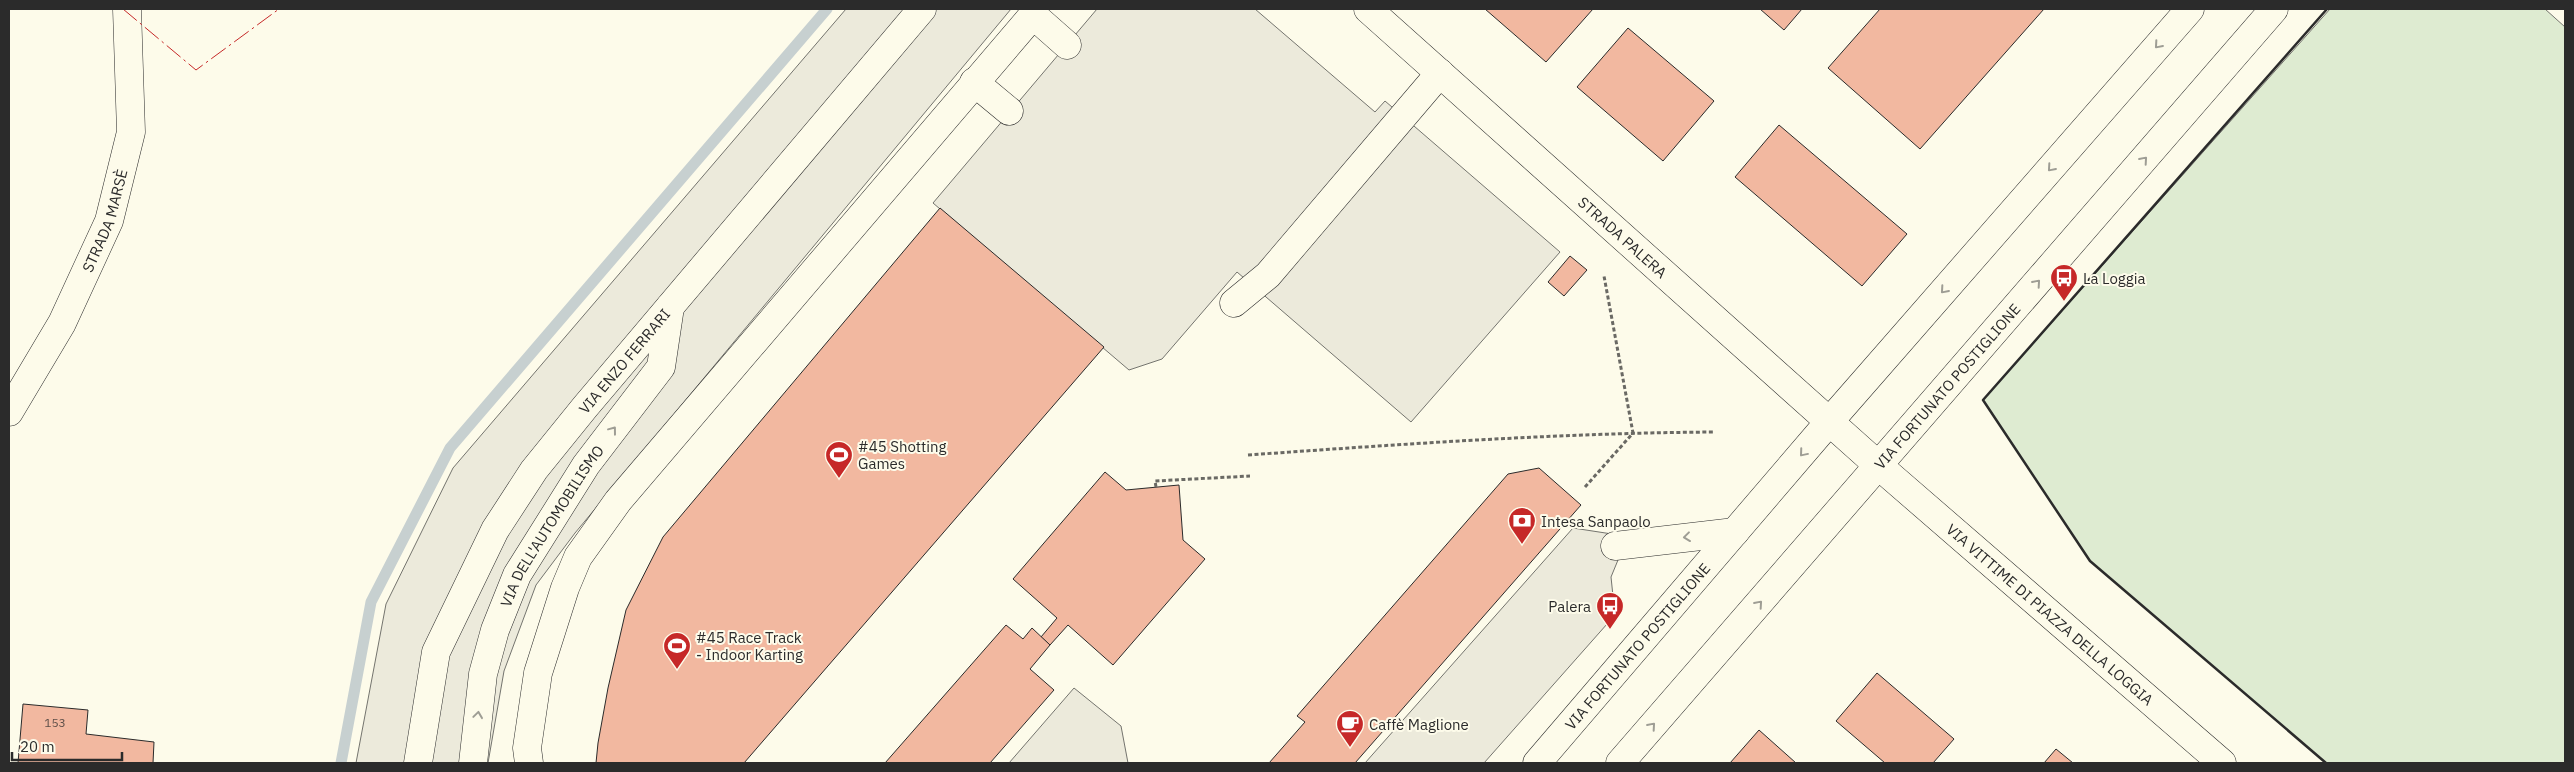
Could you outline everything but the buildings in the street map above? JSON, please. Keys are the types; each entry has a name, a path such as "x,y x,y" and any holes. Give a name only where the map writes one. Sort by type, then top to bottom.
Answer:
{"street":[{"name":"STRADA MARSÈ","path":"9,412 62,323 109,221 131,132 127,9"},
{"name":"VIA ENZO FERRARI","path":"418,763 436,652 495,530 534,470 922,9"},
{"name":"STRADA PALERA","path":"1368,9 1879,466"},
{"name":"VIA FORTUNATO POSTIGLIONE","path":"1537,763 1829,422 2190,9"},
{"name":"VIA FORTUNATO POSTIGLIONE","path":"1620,763 2274,9"},
{"path":"529,763 528,748 538,673 565,588 578,557 618,501 1033,14 1066,44"},
{"path":"1234,303 1268,275 1440,73"},
{"path":"974,82 1009,111"},
{"name":"VIA DELL'AUTOMOBILISMO","path":"473,763 484,674 495,630 517,576 586,465 662,367 670,307"},
{"name":"VIA VITTIME DI PIAZZA DELLA LOGGIA","path":"1879,466 2222,763"},
{"path":"1615,546 1735,532"}],"path":[{"path":"1604,276 1633,433"},
{"path":"1248,455 1460,440 1633,433 1715,432"},
{"path":"1585,487 1633,433"},
{"path":"1156,487 1155,481 1250,476"}],"green space":[{"path":"2330,9 2545,9 2565,27 2565,763 2326,763 2090,561 1983,400"}],"shaded area":[{"path":"846,9 1011,9 575,533 536,585 504,671 488,763 356,763 386,604 453,468"},
{"path":"1097,9 1255,9 1375,112 1385,101 1560,252 1411,422 1237,272 1162,359 1129,370 933,203"},
{"path":"1573,528 1612,534 1618,560 1611,577 1615,615 1484,763 1365,763"},
{"path":"1074,688 1121,726 1128,763 1009,763"}],"waterway":[{"path":"341,763 371,602 450,448 827,9"}],"wall":[{"path":"2326,763 2090,561 1983,400 2327,9"}],"power":[{"path":"123,9 196,70 279,9"}],"place":[{"name":"La Loggia","path":"2064,302"},
{"name":"#45 Shotting Games","path":"839,479"},
{"name":"Intesa Sanpaolo","path":"1522,545"},
{"name":"Palera","path":"1610,630"},
{"name":"#45 Race Track - Indoor Karting","path":"677,670"},
{"name":"Caffè Maglione","path":"1350,748"}]}
